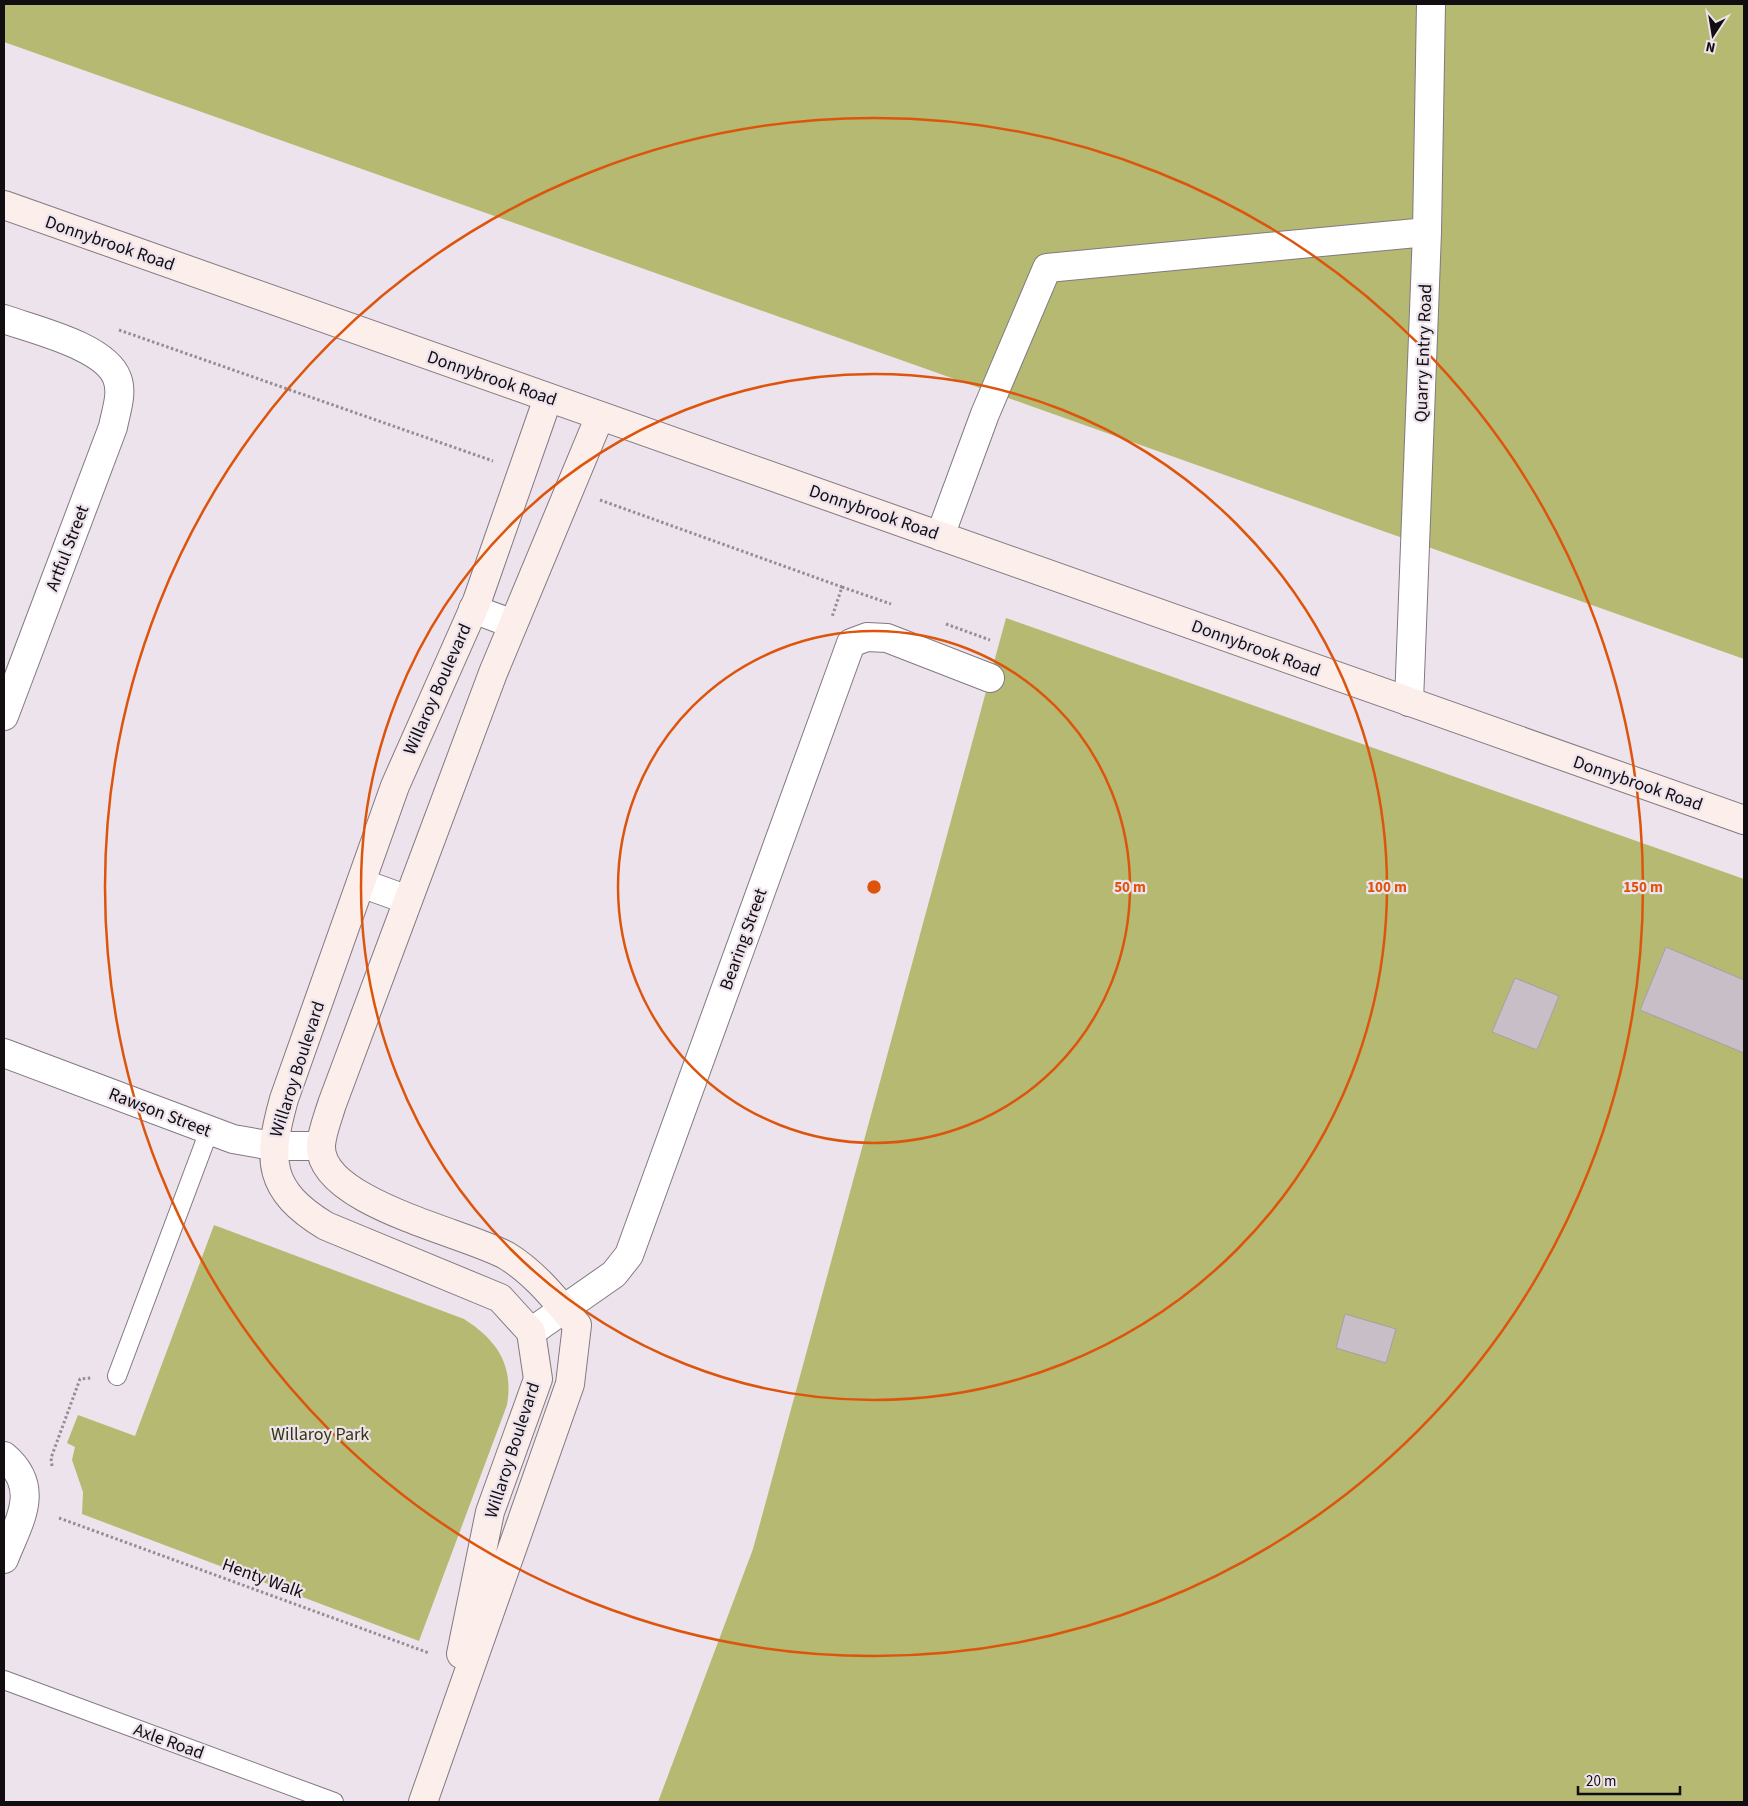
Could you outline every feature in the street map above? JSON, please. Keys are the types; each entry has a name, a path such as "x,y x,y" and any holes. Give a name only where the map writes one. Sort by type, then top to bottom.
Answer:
{"street":[{"name":"Quarry Entry Road","path":"1409,702 1428,232 1431,4"},
{"name":"Donnybrook Road","path":"4,205 1744,820"},
{"path":"940,536 985,414 1047,268 1428,232"},
{"name":"Artful Street","path":"4,319 88,349 109,363 117,378 119,400 113,427 4,716"},
{"name":"Willaroy Boulevard","path":"445,1739 458,1664 490,1512 538,1379 531,1332 500,1298 326,1226 302,1212 284,1189 275,1168 273,1146 284,1099 395,786 473,609 548,398"},
{"path":"321,1146 332,1104 513,624 600,416"},
{"path":"473,609 513,624"},
{"name":"Bearing Street","path":"531,1332 614,1274 629,1255 851,643 868,637 887,638 990,678"},
{"path":"360,883 408,900"},
{"name":"Rawson Street","path":"4,1053 209,1130 247,1142 273,1146 321,1146"},
{"name":"Willaroy Boulevard","path":"321,1146 325,1163 336,1177 357,1193 377,1205 506,1256 548,1290 578,1325 570,1384 422,1802"},
{"path":"4,1456 15,1465 25,1485 22,1512 4,1560"}],"lane":[{"path":"117,1376 209,1130"},
{"name":"Axle Road","path":"4,1680 334,1802"}],"path":[{"path":"114,328 522,472"},
{"path":"569,489 842,587 829,624"},
{"path":"52,1468 50,1458 80,1379 117,1376"},
{"path":"57,1508 59,1518"},
{"name":"Henty Walk","path":"22,1512 59,1518 458,1664"}],"green space":[{"path":"4,4 1744,4 1744,659 4,42"},
{"path":"1006,618 1744,879 1744,1802 658,1802 753,1549"},
{"name":"Willaroy Park","path":"214,1225 464,1319 486,1336 501,1355 508,1378 507,1405 419,1641 82,1514 83,1492 72,1460 75,1447 67,1443 78,1415 135,1436"}],"building":[{"path":"1666,947 1744,980 1744,1053 1640,1010"},
{"path":"1515,978 1559,996 1537,1050 1492,1032"},
{"path":"1345,1314 1396,1329 1386,1363 1336,1348"}]}
